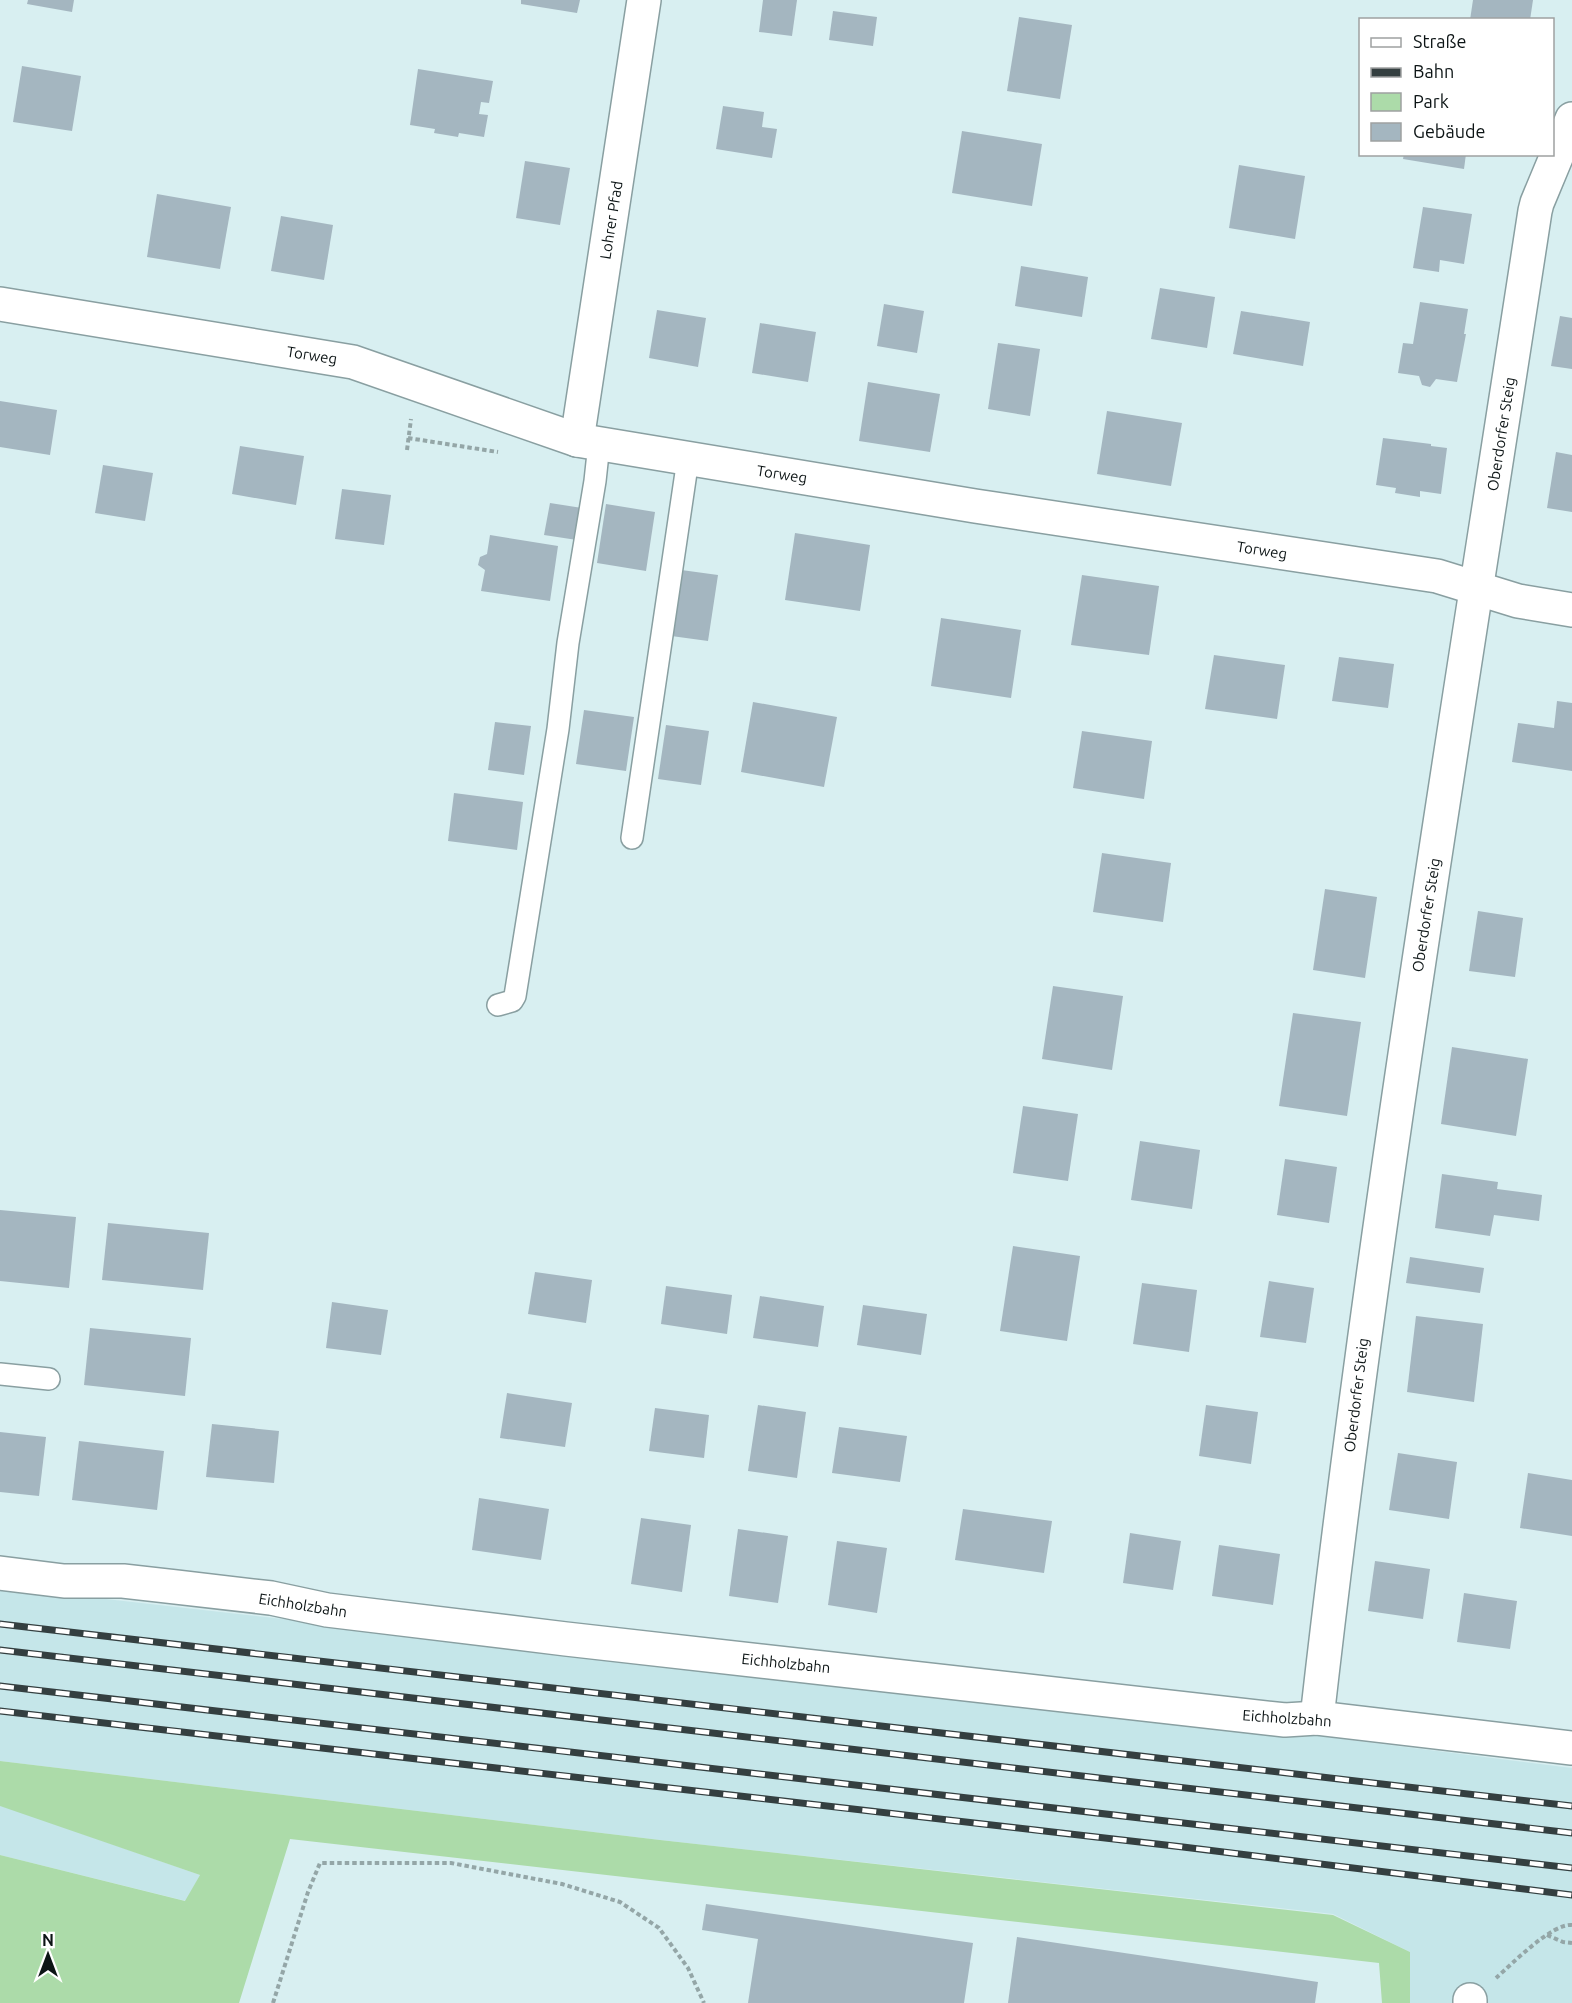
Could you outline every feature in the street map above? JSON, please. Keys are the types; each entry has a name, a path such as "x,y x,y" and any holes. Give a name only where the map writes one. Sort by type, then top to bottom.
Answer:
{"street":[{"name":"Lohrer Pfad","path":"588,442 644,0"},
{"name":"Oberdorfer Steig","path":"1317,1719 1369,1294 1537,203 1572,119"},
{"name":"Torweg","path":"0,304 353,362 588,442 975,506 1437,576 1518,601 1572,610"},
{"name":"Eichholzbahn","path":"0,1573 64,1581 123,1581 271,1598 327,1610 543,1636 1285,1720 1317,1719 1572,1748"}],"lane":[{"path":"498,1005 512,1001 515,996 558,729 568,643 595,481 588,442"},
{"path":"632,838 688,459"},
{"path":"0,1374 49,1379"}],"path":[{"path":"273,2003 308,1892 321,1863 451,1863 562,1884 620,1902 659,1928 688,1968 704,2003"},
{"path":"1470,2001 1547,1935 1564,1924 1572,1925"},
{"path":"1547,1935 1563,1942 1572,1942"}],"shaded area":[{"path":"0,1587 1310,1735 1572,1768 1572,2003 1410,2003 1410,1952 1333,1914 660,1840 0,1761"},
{"path":"0,1806 200,1875 186,1901 0,1855"}],"green space":[{"path":"0,1761 660,1840 1333,1915 1410,1952 1410,2003 1382,2003 1379,1963 290,1839 239,2003 0,2003 0,1855 185,1901 200,1875 0,1806"}],"building":[{"path":"28,0 74,0 72,12 27,4"},
{"path":"521,0 580,0 577,13 521,4"},
{"path":"763,0 797,0 792,36 759,32"},
{"path":"1473,0 1533,0 1530,18 1470,18"},
{"path":"833,11 877,17 873,46 829,40"},
{"path":"1019,17 1072,25 1060,99 1007,91"},
{"path":"22,66 81,76 72,131 13,122"},
{"path":"418,69 493,81 489,103 481,102 479,114 488,115 484,137 459,133 458,137 434,133 435,129 410,125"},
{"path":"723,106 764,112 762,127 777,129 772,158 716,149"},
{"path":"962,131 1042,144 1032,206 952,193"},
{"path":"1404,156 1466,156 1464,169 1403,159"},
{"path":"525,161 570,168 560,225 516,218"},
{"path":"1239,165 1305,176 1295,239 1229,228"},
{"path":"157,194 231,207 220,269 147,257"},
{"path":"1423,207 1472,214 1464,264 1440,260 1439,272 1413,268"},
{"path":"281,216 333,225 324,280 271,271"},
{"path":"1021,266 1088,277 1082,317 1015,306"},
{"path":"1160,288 1215,297 1207,348 1151,339"},
{"path":"1420,302 1468,309 1457,382 1436,379 1430,387 1422,385 1419,376 1398,373 1403,343 1413,344"},
{"path":"884,304 924,311 917,353 877,346"},
{"path":"657,310 706,318 698,367 649,358"},
{"path":"1241,311 1310,322 1303,366 1233,354"},
{"path":"1560,316 1572,318 1572,369 1551,366"},
{"path":"760,323 816,332 808,382 752,373"},
{"path":"998,343 1040,349 1030,416 988,409"},
{"path":"868,382 940,394 930,452 859,441"},
{"path":"0,401 57,410 50,455 0,447"},
{"path":"1107,411 1182,423 1171,486 1097,474"},
{"path":"1383,438 1447,448 1441,494 1420,491 1420,497 1395,493 1396,488 1376,485"},
{"path":"240,446 304,456 296,505 232,494"},
{"path":"1556,452 1572,455 1572,512 1547,508"},
{"path":"103,465 153,473 145,521 95,513"},
{"path":"342,489 391,495 384,545 335,539"},
{"path":"550,503 582,508 577,540 544,535"},
{"path":"606,504 655,512 646,571 597,563"},
{"path":"795,533 870,545 860,611 785,600"},
{"path":"490,535 558,546 550,601 481,591 485,570 478,565 480,557 487,554"},
{"path":"674,569 718,575 708,641 664,635"},
{"path":"1082,575 1159,586 1149,655 1071,645"},
{"path":"941,618 1021,630 1011,698 931,686"},
{"path":"1214,655 1285,665 1277,719 1205,709"},
{"path":"1339,657 1394,664 1388,708 1332,701"},
{"path":"1557,701 1572,703 1572,771 1512,762 1518,723 1554,728"},
{"path":"753,702 837,717 824,787 741,772"},
{"path":"584,710 634,717 626,771 576,764"},
{"path":"495,722 531,726 524,775 488,770"},
{"path":"666,725 709,731 701,785 658,779"},
{"path":"1082,731 1152,741 1144,799 1073,788"},
{"path":"454,793 523,802 517,850 448,841"},
{"path":"1102,853 1171,863 1163,922 1093,912"},
{"path":"1325,889 1377,897 1365,978 1313,970"},
{"path":"1478,911 1523,918 1515,977 1469,971"},
{"path":"1053,986 1123,996 1112,1070 1042,1059"},
{"path":"1293,1013 1361,1022 1347,1116 1279,1106"},
{"path":"1452,1047 1528,1059 1516,1136 1441,1124"},
{"path":"1023,1106 1078,1114 1068,1181 1013,1173"},
{"path":"1140,1141 1200,1150 1192,1209 1131,1200"},
{"path":"1285,1159 1337,1167 1329,1223 1277,1215"},
{"path":"1442,1174 1498,1182 1497,1189 1542,1195 1539,1221 1494,1215 1490,1236 1435,1228"},
{"path":"0,1210 76,1217 69,1288 0,1281"},
{"path":"108,1223 209,1233 203,1290 102,1280"},
{"path":"1013,1246 1080,1256 1067,1341 1000,1331"},
{"path":"1410,1257 1484,1268 1480,1293 1406,1283"},
{"path":"535,1272 592,1280 586,1323 528,1314"},
{"path":"1269,1281 1314,1288 1306,1343 1260,1337"},
{"path":"1142,1283 1197,1290 1189,1352 1133,1344"},
{"path":"666,1286 732,1295 727,1334 661,1324"},
{"path":"760,1296 824,1306 818,1347 753,1338"},
{"path":"332,1302 388,1310 381,1355 326,1348"},
{"path":"863,1305 927,1314 921,1355 857,1345"},
{"path":"1416,1316 1483,1324 1474,1402 1407,1392"},
{"path":"90,1328 191,1338 185,1396 84,1385"},
{"path":"507,1393 572,1403 565,1447 500,1438"},
{"path":"758,1405 806,1412 797,1478 748,1471"},
{"path":"1206,1405 1258,1412 1251,1464 1199,1456"},
{"path":"655,1408 709,1415 704,1458 649,1451"},
{"path":"212,1424 279,1431 274,1483 206,1477"},
{"path":"839,1427 907,1436 900,1482 832,1473"},
{"path":"0,1432 46,1437 39,1496 0,1492"},
{"path":"79,1441 164,1451 157,1510 72,1500"},
{"path":"1398,1453 1457,1462 1449,1519 1389,1510"},
{"path":"1528,1473 1572,1480 1572,1536 1520,1528"},
{"path":"479,1498 549,1509 541,1560 472,1550"},
{"path":"963,1509 1052,1521 1044,1573 955,1560"},
{"path":"641,1518 691,1525 682,1592 631,1584"},
{"path":"738,1529 788,1536 778,1603 729,1596"},
{"path":"1130,1533 1181,1541 1173,1590 1123,1583"},
{"path":"837,1541 887,1548 877,1613 828,1605"},
{"path":"1219,1545 1280,1554 1273,1605 1212,1596"},
{"path":"1375,1561 1430,1569 1423,1619 1368,1611"},
{"path":"1464,1593 1517,1601 1510,1649 1457,1642"},
{"path":"706,1904 973,1943 964,2003 748,2003 758,1939 702,1930"},
{"path":"1017,1937 1318,1982 1315,2003 1008,2003"}],"railway":[{"path":"0,1624 1572,1806"},
{"path":"0,1650 1572,1833"},
{"path":"0,1686 1572,1868"},
{"path":"0,1711 1183,1847 1572,1895"}]}
